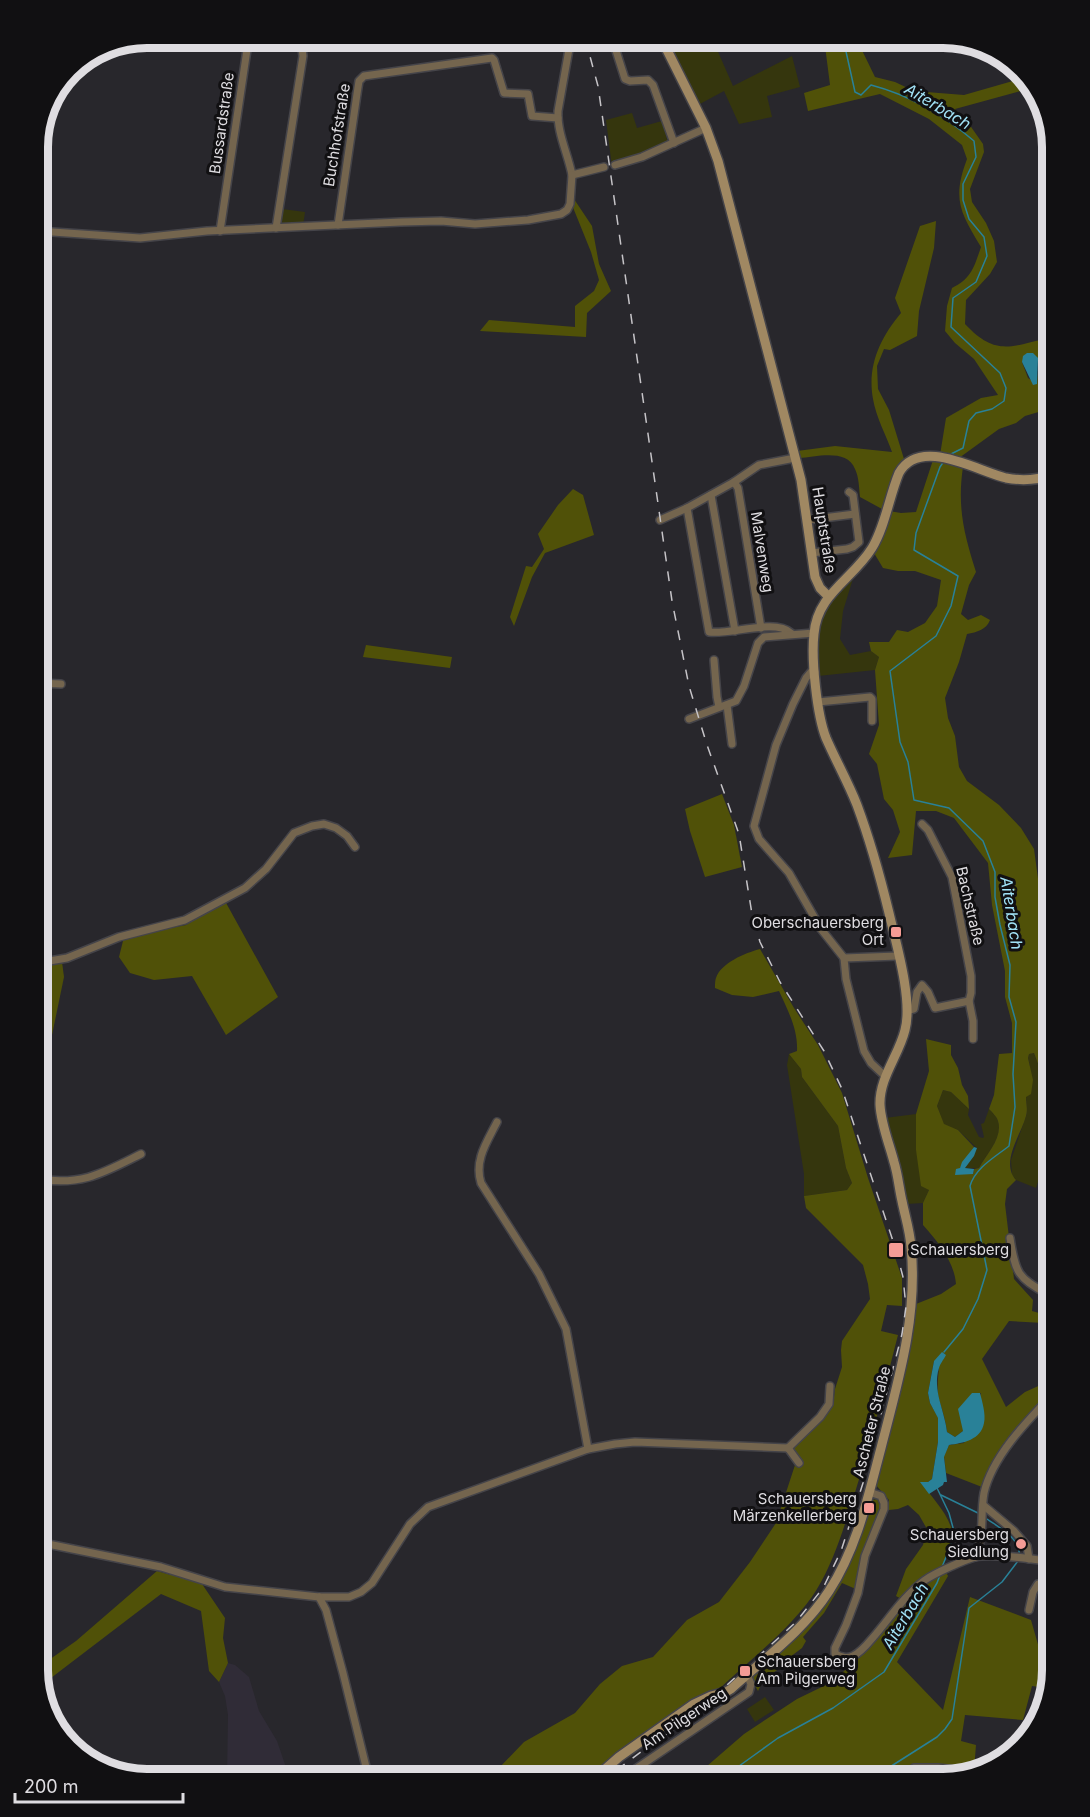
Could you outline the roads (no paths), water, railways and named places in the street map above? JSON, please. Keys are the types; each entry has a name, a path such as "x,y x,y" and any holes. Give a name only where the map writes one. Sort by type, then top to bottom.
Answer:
{"main road":[{"name":"Hauptstraße","path":"667,48 706,128 718,161 803,490 816,580 828,596 820,610 814,633 818,702 824,730 866,830 886,903 907,1011 904,1035 881,1092 880,1102 885,1131"},
{"path":"828,596 864,558 876,541 896,479 902,468 916,459 950,460 1016,479 1042,478"},
{"name":"Ascheter Straße","path":"605,1769 681,1712 703,1699 726,1692 747,1675 806,1621 829,1592 850,1552 869,1492 901,1370 912,1304 912,1257 909,1233 895,1165 885,1131"}],"street":[{"name":"Bussardstraße","path":"220,231 247,48"},
{"name":"Bussardstraße","path":"276,228 303,56 301,48"},
{"path":"48,232 140,238 220,231 432,221 475,224 528,220 564,212 570,204 572,175 558,118 569,48"},
{"path":"615,48 625,79 651,82 674,142"},
{"name":"Buchhofstraße","path":"338,225 359,81 364,76 492,58 504,93 528,94 532,116 558,118"},
{"path":"615,165 637,159 706,128"},
{"path":"572,175 604,167"},
{"path":"660,520 711,495 764,463 795,458"},
{"name":"Malvenweg","path":"734,482 738,488 761,628"},
{"path":"811,554 847,549 858,543 853,495 849,492"},
{"path":"711,495 735,631"},
{"path":"687,508 708,630 712,632 777,627 791,633"},
{"path":"807,520 855,514"},
{"path":"689,719 736,701 760,640 768,636 791,633 814,633"},
{"path":"714,660 717,698 723,706 732,744"},
{"path":"815,672 811,672 806,678 786,721 766,777 754,826 759,839 789,873 821,929 844,958 844,974 864,1051 871,1063 886,1077"},
{"path":"48,683 61,684"},
{"path":"818,702 870,697 872,699 872,721"},
{"path":"48,961 67,958 118,937 185,920 245,888 266,868 294,833 312,826 324,824 336,828 347,836 355,847"},
{"name":"Bachstraße","path":"922,824 934,840 952,877 970,969 972,986 969,1001 973,1021 973,1039"},
{"path":"844,958 898,956"},
{"path":"907,1011 914,1009 917,992 922,985 935,1008 969,1001"},
{"path":"497,1122 482,1150 478,1174 481,1183 539,1274 566,1329 588,1449"},
{"path":"48,1180 66,1182 86,1179 141,1154"},
{"path":"1010,1238 1017,1272 1025,1281 1042,1291"},
{"path":"48,1544 161,1567 225,1587 319,1597 349,1597 361,1592 372,1583 410,1524 429,1507 588,1449 615,1443 786,1448 820,1418 829,1404 830,1386"},
{"path":"975,1557 980,1546 987,1482 994,1466 1042,1406"},
{"path":"786,1448 799,1463"},
{"path":"869,1492 881,1496 884,1509 865,1556 858,1593 835,1648 835,1654 842,1657 854,1656 866,1646 912,1592 934,1575 975,1557 1042,1560"},
{"path":"983,1507 1014,1531 1027,1546 1026,1558"},
{"path":"1029,1610 1033,1592 1038,1584 1042,1584"},
{"path":"319,1597 326,1610 366,1769"},
{"name":"Am Pilgerweg","path":"636,1769 749,1692 751,1684 747,1675"},
{"path":"914,1768 945,1769"}],"water":[{"path":"1033,353 1038,358 1037,384 1033,385 1022,362 1023,356"},
{"path":"974,1147 977,1148 974,1156 965,1168 974,1169 973,1174 955,1175 956,1169 960,1168"},
{"path":"942,1352 946,1355 939,1368 937,1384 947,1432 955,1437 963,1431 958,1409 972,1393 980,1393 984,1419 982,1429 975,1437 965,1442 949,1445 944,1457 947,1482 929,1494 920,1482 928,1482 932,1479 938,1442 938,1418 930,1403 928,1393 934,1361"}],"waterway":[{"name":"Aiterbach","path":"845,48 855,92 861,95 871,85 899,94 939,115 974,141 976,157 963,184 963,200 969,219 984,237 987,256 976,282 953,298 951,327 1000,373 1006,388 1004,401 992,409 976,413 969,421 963,448 949,455"},
{"name":"Aiterbach","path":"944,461 916,533 914,550 958,576 951,606 936,636 890,671 900,742 908,762 914,800 949,808 983,841 995,872 995,897 1010,965 1009,997 1016,1022 1013,1074 1015,1107 1009,1146 981,1168 970,1186 987,1270 978,1299 963,1329 944,1352"},
{"name":"Aiterbach","path":"937,1488 949,1513 955,1535 942,1567"},
{"path":"941,1495 980,1514"},
{"path":"984,1517 1012,1538 1019,1550 1019,1556"},
{"path":"887,1769 937,1737 952,1719 969,1608 1002,1582 1018,1561"},
{"name":"Aiterbach","path":"735,1769 778,1738 833,1708 884,1672 940,1575"}],"railway":[{"path":"588,48 598,86 672,601 689,686 707,745 739,834 752,914 760,942 780,982 824,1051 842,1089 896,1250 903,1277 906,1307 902,1334 863,1483 841,1551 823,1588 796,1622 693,1716 618,1769"}],"place":[{"name":"Oberschauersberg Ort","path":"896,932"},
{"name":"Schauersberg","path":"896,1250"},
{"name":"Schauersberg Märzenkellerberg","path":"869,1508"},
{"name":"Schauersberg Siedlung","path":"1021,1544"},
{"name":"Schauersberg Am Pilgerweg","path":"745,1671"}]}
